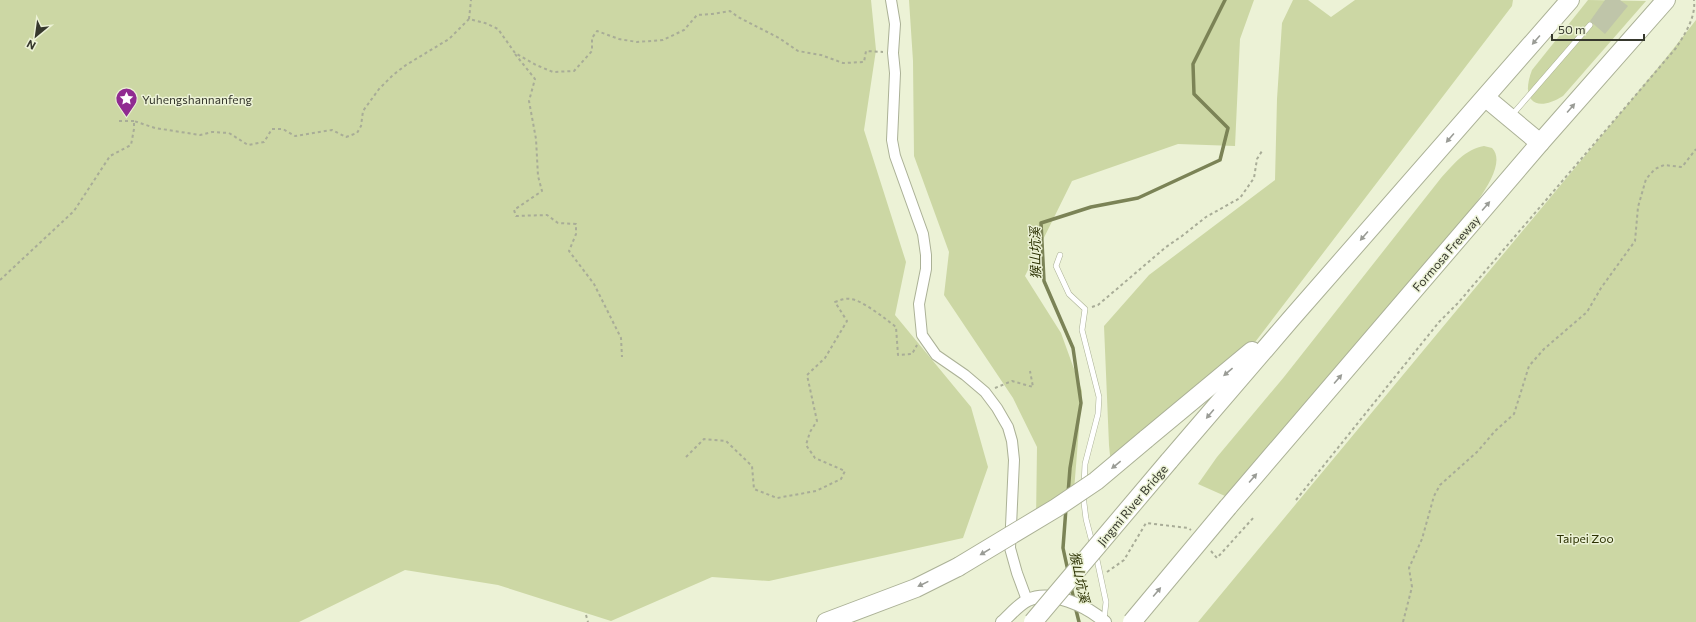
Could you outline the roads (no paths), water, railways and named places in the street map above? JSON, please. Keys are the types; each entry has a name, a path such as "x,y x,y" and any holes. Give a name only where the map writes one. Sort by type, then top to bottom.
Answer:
{"highway":[{"path":"826,622 916,588 958,567 1063,504 1096,481 1290,320 1486,98 1570,0"},
{"name":"Formosa Freeway","path":"1132,622 1540,143 1666,0"},
{"path":"1486,98 1540,143"},
{"name":"Jingmi River Bridge","path":"1033,622 1290,320"}],"street":[{"path":"891,0 895,24 893,53 895,73 892,140 895,156 923,234 926,269 919,304 922,335 936,355 965,375 985,392 998,408 1008,427 1012,441 1014,460 1010,548 1017,573 1032,598"},
{"path":"1002,622 1032,598 1066,599 1092,612 1104,622"}],"lane":[{"path":"1510,117 1590,25"},
{"path":"1060,255 1056,266 1069,294 1085,309 1082,330 1099,397 1098,414 1085,464 1083,500 1086,519 1101,576 1106,602 1104,622"}],"waterway":[{"name":"猴山坑溪","path":"1068,494 1070,468 1081,403 1073,348 1044,281 1041,223 1091,207 1138,198 1220,160 1228,128 1194,94 1193,64 1225,0"},
{"name":"猴山坑溪","path":"1066,508 1063,548 1068,571"},
{"name":"猴山坑溪","path":"1071,587 1074,600"},
{"name":"猴山坑溪","path":"1075,606 1079,622"}],"place":[{"name":"Yuhengshannanfeng","path":"126,118"}],"park label":[{"name":"Taipei Zoo","path":"1585,538"}]}
